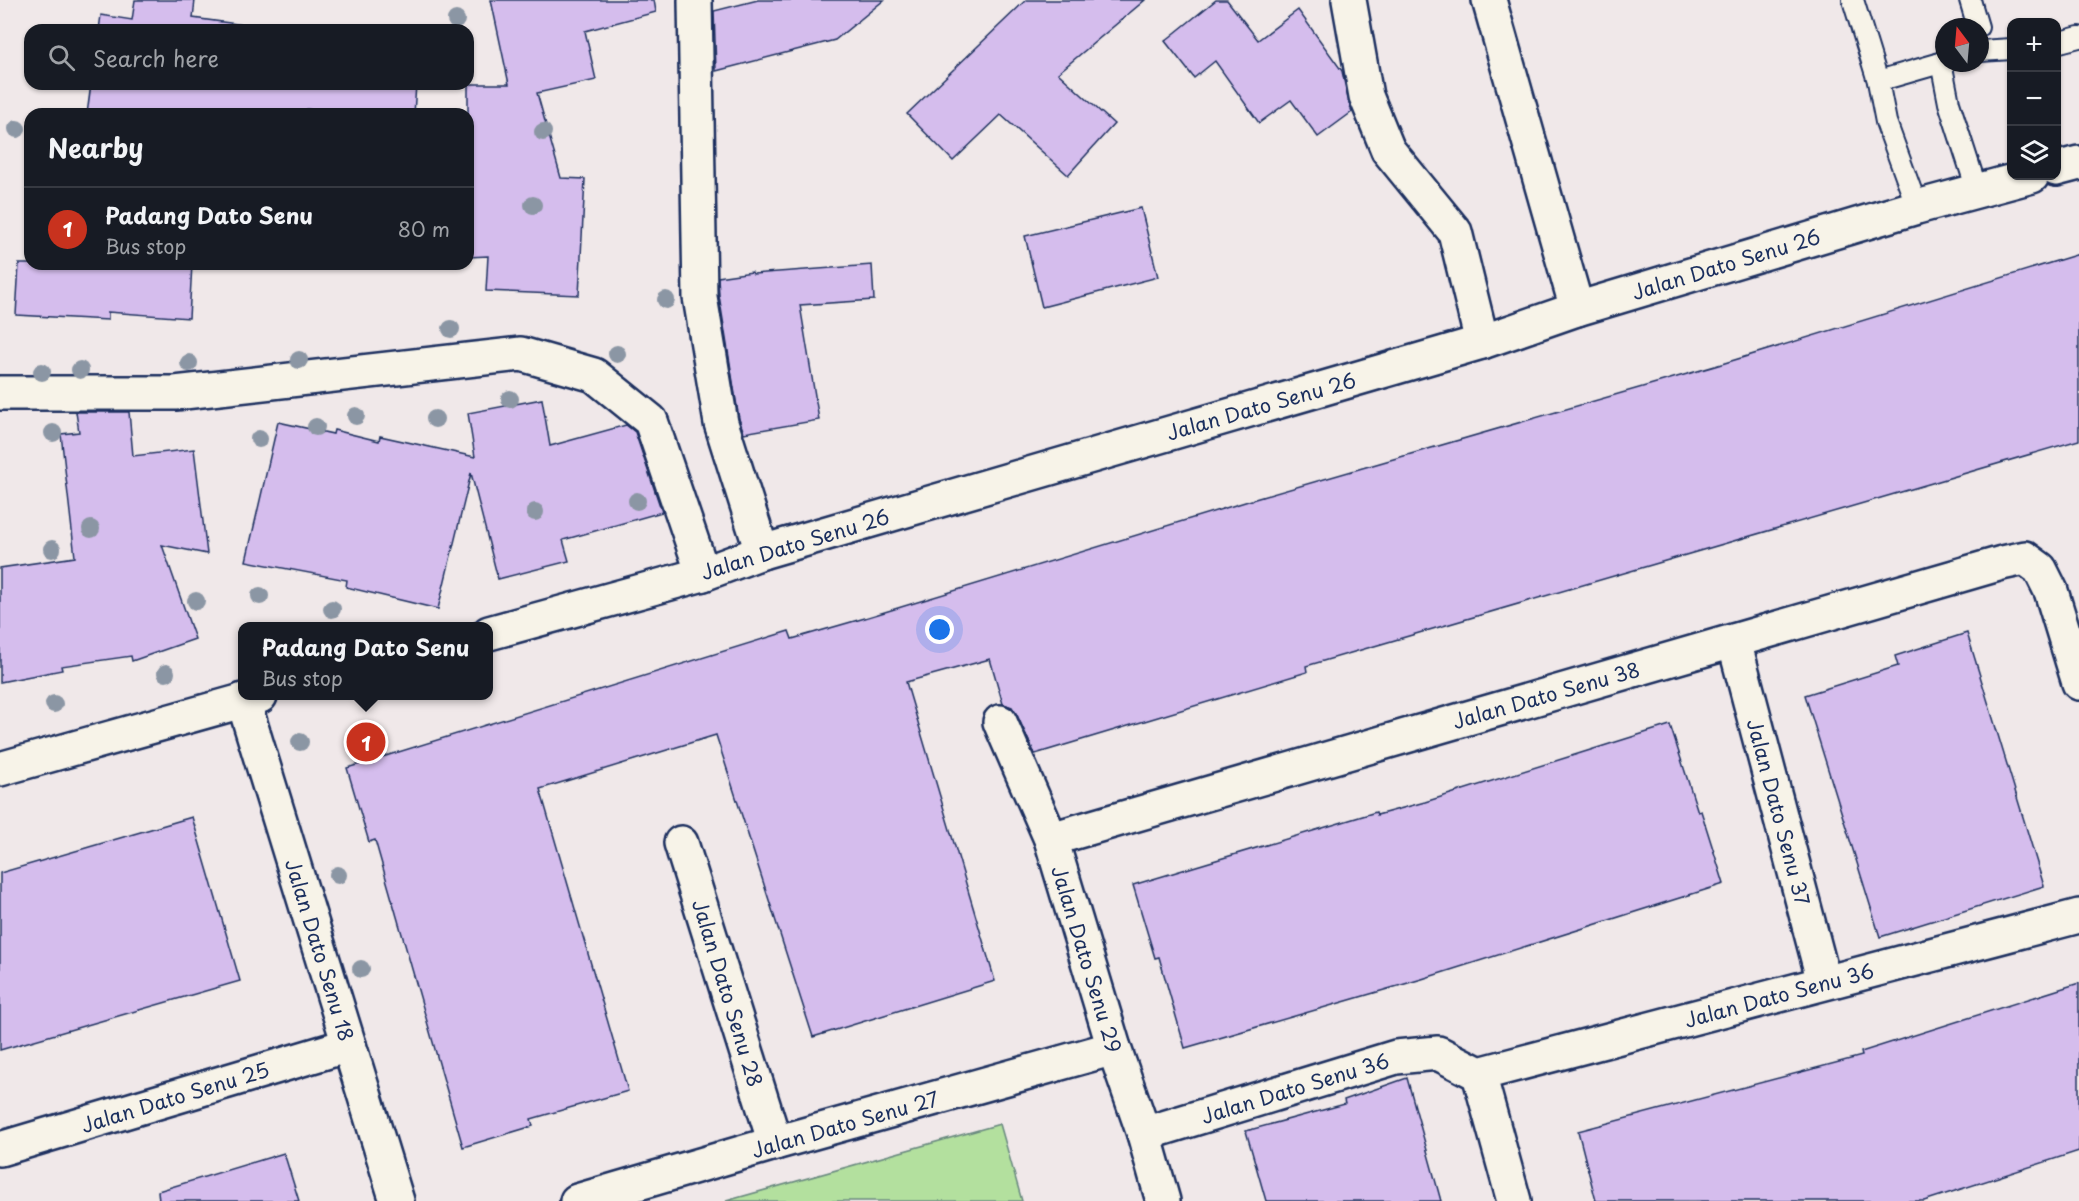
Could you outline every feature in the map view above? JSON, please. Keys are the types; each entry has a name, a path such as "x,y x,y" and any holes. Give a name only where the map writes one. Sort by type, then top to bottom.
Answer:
{"street":[{"path":"695,0 700,297 721,423 762,552"},
{"path":"1349,0 1366,96 1388,150 1455,232 1482,342"},
{"path":"1489,0 1577,309"},
{"path":"2061,168 2079,163"},
{"name":"Jalan Dato Senu 26","path":"493,632 702,574 762,552 1482,342 1577,309 1917,207 2016,180"},
{"path":"0,393 175,393 521,354 594,375 651,421 702,574"},
{"name":"Jalan Dato Senu 38","path":"1051,839 2025,558 2040,569 2051,591 2079,683"},
{"name":"Jalan Dato Senu 37","path":"1734,641 1824,982"},
{"path":"0,769 245,700"},
{"name":"Jalan Dato Senu 18","path":"253,700 349,1045 397,1201"},
{"name":"Jalan Dato Senu 29","path":"1000,722 1051,839 1163,1201"},
{"name":"Jalan Dato Senu 28","path":"681,843 776,1143"},
{"name":"Jalan Dato Senu 36","path":"1144,1134 1396,1058 1438,1053 1479,1074 2079,916"},
{"name":"Jalan Dato Senu 25","path":"0,1149 349,1045"},
{"name":"Jalan Dato Senu 27","path":"577,1201 1114,1048"},
{"path":"1479,1074 1514,1201"}],"lane":[{"path":"1853,0 1878,81 1886,122 1917,207"},
{"path":"1970,0 1975,18"},
{"path":"2061,42 2079,37"},
{"path":"1989,46 2007,48"},
{"path":"1878,81 1935,64"},
{"path":"1944,72 1949,103 1977,190"}],"green space":[{"path":"1000,1124 1022,1201 726,1201"}],"building":[{"path":"135,0 195,0 193,18 237,24 100,24 101,15 132,20"},
{"path":"491,0 654,0 656,12 585,31 596,80 537,93 561,178 585,179 579,295 486,291 488,256 474,257 474,108 468,108 468,90 474,90 474,84 509,84"},
{"path":"758,0 884,0 835,40 716,71 714,11"},
{"path":"1026,0 1145,0 1058,73 1114,124 1068,175 1001,115 953,161 907,114"},
{"path":"1216,0 1227,0 1258,40 1298,10 1342,71 1352,112 1318,137 1291,100 1259,123 1215,61 1194,78 1165,41"},
{"path":"90,90 416,90 414,108 88,108"},
{"path":"1141,208 1158,277 1042,307 1025,236"},
{"path":"2079,254 2079,440 1306,666 1307,672 1035,754 1012,707 1003,704 990,659 906,682 995,981 813,1037 716,735 540,789 628,1091 531,1119 533,1126 463,1147 375,840 369,842 347,768 789,631 792,639 865,618 1255,499 1715,366"},
{"path":"19,264 24,264 24,270 192,270 189,318 108,312 108,320 16,315"},
{"path":"872,265 874,300 800,305 819,420 744,433 739,419 718,277 752,272 753,274"},
{"path":"542,399 550,446 626,425 635,432 662,512 563,540 569,561 498,579 471,473 438,609 346,587 347,580 246,561 278,422 333,434 334,430 379,441 380,436 475,457 468,413"},
{"path":"76,412 129,412 133,456 194,449 207,554 162,545 195,639 132,661 131,656 61,666 62,670 0,682 0,568 75,557 61,434 79,432"},
{"path":"1967,633 2044,886 1880,937 1805,695 1898,666 1895,656"},
{"path":"1670,725 1724,884 1422,979 1185,1048 1159,957 1155,958 1133,885 1376,812 1377,815 1425,802"},
{"path":"192,817 240,981 0,1050 0,873"},
{"path":"2079,983 2079,1151 1924,1201 1596,1201 1578,1131 1862,1056 1861,1052"},
{"path":"1407,1078 1441,1201 1266,1201 1246,1131 1345,1104 1344,1100"},
{"path":"284,1153 299,1201 159,1201 158,1191"}],"place":[{"name":"Padang Dato Senu","path":"366,742"}]}
